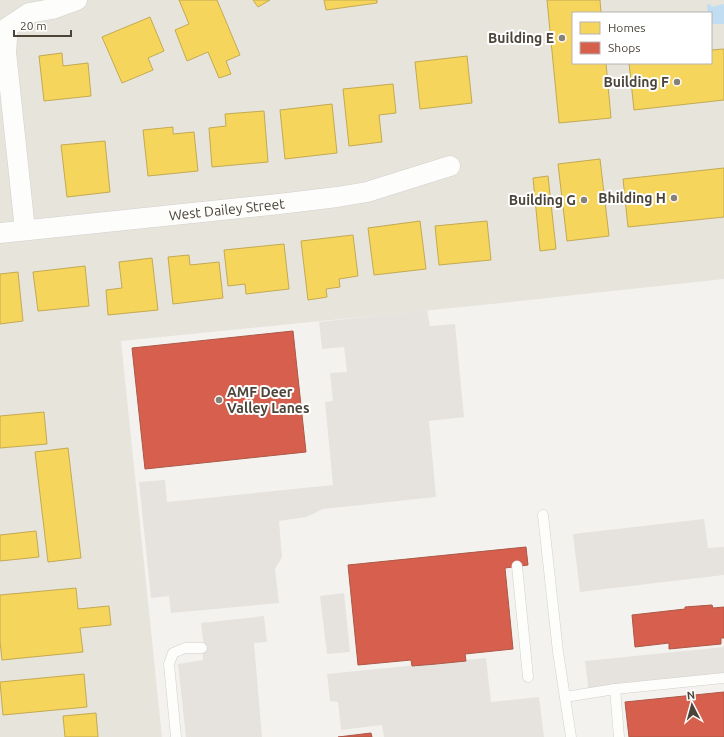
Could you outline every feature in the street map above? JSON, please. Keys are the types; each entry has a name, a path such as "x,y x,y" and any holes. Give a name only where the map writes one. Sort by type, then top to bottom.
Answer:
{"street":[{"path":"25,230 6,52 8,27 28,13 52,8 77,0"},
{"name":"West Dailey Street","path":"0,233 337,197 367,192 450,166"}],"lane":[{"path":"543,515 558,652 572,737"},
{"path":"517,566 528,677"},
{"path":"176,737 169,664 173,653 185,648 202,648"},
{"path":"565,697 615,689 724,678"},
{"path":"615,689 619,737"}],"shaded area":[{"path":"0,0 724,0 724,279 121,341 162,737 0,737"},
{"path":"427,310 430,326 455,324 464,417 429,421 436,497 323,509 306,517 279,521 282,557 275,569 279,603 171,613 169,596 151,598 139,482 165,480 167,502 333,485 325,402 333,401 330,373 347,372 344,347 322,349 319,322"},
{"path":"704,519 708,548 724,547 724,575 580,592 573,534"},
{"path":"344,593 350,652 327,654 320,596"},
{"path":"264,616 267,642 254,643 262,737 186,737 178,664 203,660 202,648 204,648 201,623"},
{"path":"724,647 724,678 589,694 585,661"},
{"path":"486,658 491,702 539,697 544,737 384,737 382,725 341,730 338,702 330,701 327,674"}],"water":[{"path":"711,4 711,7 724,4 724,24 712,24 712,12 708,12 707,5"}],"building: Homes":[{"path":"179,0 217,0 240,55 226,61 231,74 219,78 208,52 187,61 175,30 189,24"},
{"path":"253,0 270,0 258,7"},
{"path":"324,0 377,0 377,3 326,10"},
{"name":"Building E","path":"547,0 600,0 601,12 572,12 572,64 606,64 611,118 559,123"},
{"path":"150,17 164,51 148,58 153,70 122,83 102,37"},
{"name":"Building F","path":"724,49 724,100 634,110 629,64 712,64 712,50"},
{"path":"62,53 63,66 88,63 91,96 44,101 39,56"},
{"path":"467,56 472,103 420,109 415,62"},
{"path":"393,84 396,113 379,115 382,142 349,146 343,89"},
{"path":"332,104 337,153 285,159 280,110"},
{"path":"264,111 268,162 212,167 209,128 226,126 225,114"},
{"path":"173,127 173,134 194,132 198,171 148,176 143,130"},
{"path":"105,141 110,192 67,197 61,145"},
{"name":"Building G","path":"600,159 609,236 567,241 558,164"},
{"name":"Bhilding H","path":"724,168 724,217 628,227 623,179"},
{"path":"548,176 556,249 540,251 533,178"},
{"path":"420,221 426,269 374,275 368,228"},
{"path":"487,221 491,260 439,265 435,226"},
{"path":"353,235 358,276 339,279 340,287 326,289 327,297 308,300 301,241"},
{"path":"284,244 289,289 246,294 245,284 228,286 224,250"},
{"path":"189,255 190,265 219,262 223,298 173,304 168,257"},
{"path":"152,258 158,310 108,315 106,290 122,288 119,262"},
{"path":"85,266 89,306 38,311 33,272"},
{"path":"18,272 23,321 0,324 0,274"},
{"path":"44,412 47,444 0,448 0,416"},
{"path":"68,448 81,558 48,562 35,452"},
{"path":"36,531 39,557 0,561 0,535"},
{"path":"76,588 78,609 109,606 111,625 80,628 83,652 2,660 0,641 0,595"},
{"path":"84,674 87,707 3,715 0,682"},
{"path":"96,713 98,737 65,737 63,716"}],"building: Shops":[{"name":"AMF Deer Valley Lanes","path":"293,331 306,452 145,469 132,348"},
{"path":"526,547 528,565 505,568 513,649 465,654 466,661 412,666 411,660 358,665 348,565"},
{"path":"712,605 713,608 724,607 724,638 721,638 721,644 669,649 669,643 635,647 632,615 685,609 685,607"},
{"path":"724,692 724,737 629,737 625,702"},
{"path":"371,733 372,737 338,737"}],"place":[{"name":"Building E","path":"562,38"},
{"name":"Building F","path":"677,82"},
{"name":"Bhilding H","path":"674,198"},
{"name":"Building G","path":"584,200"},
{"name":"AMF Deer Valley Lanes","path":"219,400"}]}
